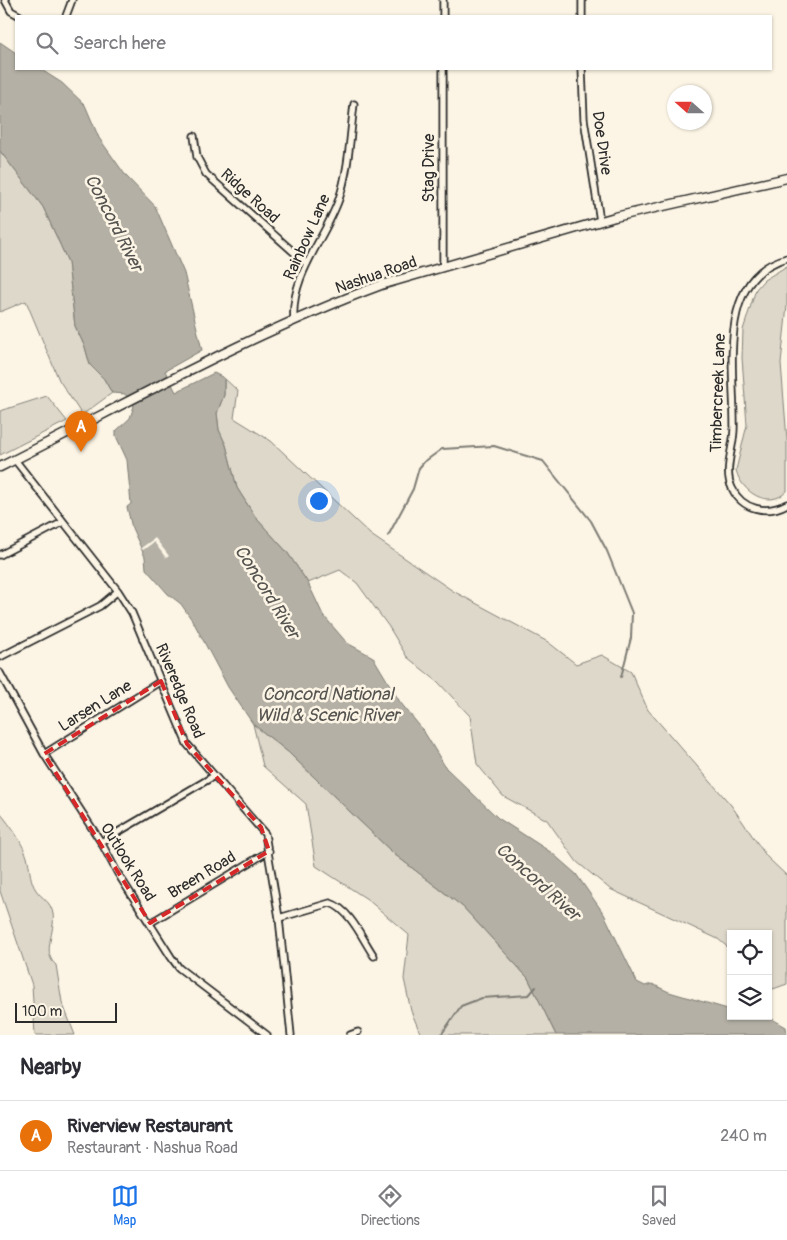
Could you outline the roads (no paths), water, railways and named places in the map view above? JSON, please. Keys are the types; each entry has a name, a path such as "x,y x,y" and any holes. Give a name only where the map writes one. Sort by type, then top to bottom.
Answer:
{"main road":[{"name":"Nashua Road","path":"0,467 122,404 294,320 382,286 600,221 691,198 787,178"}],"street":[{"path":"5,0 9,8 19,15"},
{"path":"66,15 72,0"},
{"path":"443,0 443,15"},
{"path":"582,0 582,15"},
{"name":"Stag Drive","path":"443,70 443,267"},
{"name":"Doe Drive","path":"582,70 584,119 600,221"},
{"name":"Rainbow Lane","path":"294,320 294,306 307,264 330,222 342,190 354,104"},
{"name":"Ridge Road","path":"194,136 197,157 206,174 307,264"},
{"name":"Timbercreek Lane","path":"787,258 771,264 754,276 744,290 733,337 734,428 728,468 729,482 735,494 749,506 768,510 787,504"},
{"name":"Riveredge Road","path":"15,460 118,592 132,613 187,744 261,827 269,851 279,918 291,1035"},
{"path":"0,555 63,522"},
{"path":"0,656 100,606 118,592"},
{"name":"Outlook Road","path":"0,673 44,754 179,968 267,1035"},
{"name":"Larsen Lane","path":"44,754 161,681"},
{"path":"101,842 214,776"},
{"name":"Breen Road","path":"150,923 269,851"},
{"path":"279,918 330,904 344,912 374,956"},
{"path":"350,1035 358,1032"}],"water":[{"name":"Concord National Wild & Scenic River","path":"0,42 15,52 15,70 42,70 62,83 85,105 99,138 126,176 155,206 184,273 202,350 165,371 176,392 214,373 224,378 224,395 217,413 219,430 226,445 237,488 256,518 287,552 308,583 323,615 347,643 373,657 400,702 423,730 446,768 498,818 552,853 576,874 604,914 637,982 645,986 652,984 669,992 727,1009 727,1020 772,1019 786,1027 787,1035 556,1035 528,978 463,907 394,854 288,752 253,724 228,687 194,623 181,604 168,594 146,569 145,557 132,528 127,507 131,504 127,460 116,436 116,431 130,418 134,406 125,394 112,393 104,379 90,365 85,347 75,326 68,262 43,207 0,151"}],"waterway":[{"path":"388,536 413,489 419,468 442,449 494,446 543,461 591,521 607,551 632,613 631,638 621,677"},
{"path":"441,1035 461,1006 482,998 529,995 536,987"}],"place":[{"name":"Riverview Restaurant","path":"81,452"}],"water label":[{"name":"Concord River","path":"114,223"},
{"name":"Concord River","path":"267,592"},
{"name":"Concord River","path":"538,882"}]}
